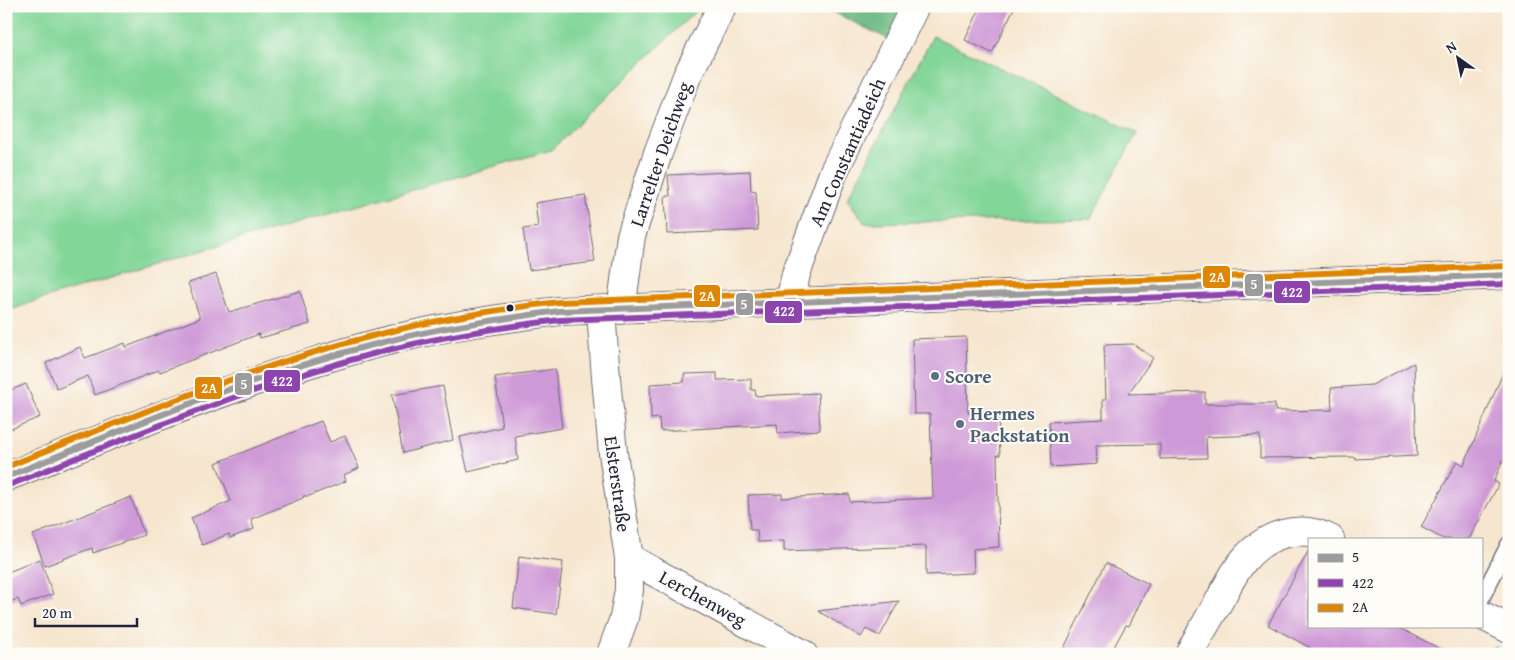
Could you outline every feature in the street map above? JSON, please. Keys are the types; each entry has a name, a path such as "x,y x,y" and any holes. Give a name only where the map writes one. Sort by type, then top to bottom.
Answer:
{"street":[{"name":"Larrelter Deichweg","path":"611,310 658,153 687,76 722,6"},
{"name":"Am Constantiadeich","path":"790,302 796,274 834,171 915,6"},
{"path":"6,477 186,406 279,373 397,338 453,326 559,312 1509,275"},
{"name":"Elsterstraße","path":"611,310 606,378 613,453 629,558 629,590 624,618 611,654"},
{"path":"1189,654 1229,583 1243,561 1256,548 1287,532 1306,531 1321,534 1328,538"},
{"name":"Lerchenweg","path":"629,558 803,654"},
{"path":"1482,616 1509,629"}],"lane":[{"path":"1482,597 1509,544"}],"green space":[{"path":"6,6 701,6 551,150 238,240 35,301 6,312"},
{"path":"821,6 915,6 896,43"},
{"path":"933,36 1137,133 1090,219 865,223 847,199"}],"building":[{"path":"981,6 1015,6 992,53 965,40"},
{"path":"750,171 751,191 756,192 758,230 667,234 665,196 670,196 668,175"},
{"path":"585,195 595,262 529,270 523,229 538,227 535,203"},
{"path":"216,274 229,312 300,291 310,324 260,338 259,334 95,395 88,376 57,389 46,363 80,347 85,358 125,343 126,347 200,318 188,283"},
{"path":"966,337 968,413 998,412 1000,455 997,455 999,547 973,549 974,573 926,575 926,546 784,551 784,541 758,542 757,530 750,530 748,495 782,494 782,498 849,494 850,502 933,498 930,414 914,414 912,339"},
{"path":"1133,344 1153,358 1128,394 1205,392 1205,404 1275,404 1275,411 1332,410 1331,388 1372,385 1414,363 1417,456 1355,459 1355,457 1260,458 1260,435 1206,437 1207,458 1160,459 1160,444 1096,445 1097,464 1051,467 1049,422 1103,419 1103,399 1106,399 1104,345"},
{"path":"1508,361 1509,446 1494,481 1499,484 1470,538 1441,538 1421,527 1457,461 1464,465"},
{"path":"555,369 562,428 515,436 518,460 468,472 460,437 502,427 495,377"},
{"path":"717,373 717,380 751,379 751,390 755,390 756,396 818,393 820,430 778,433 777,424 660,431 659,418 651,419 650,384 684,382 684,374"},
{"path":"26,384 40,417 6,431 6,392"},
{"path":"443,386 453,440 403,453 392,395"},
{"path":"321,421 330,442 345,436 359,468 344,475 346,481 309,496 303,496 303,498 251,519 254,529 230,538 229,534 202,545 191,518 231,501 216,463"},
{"path":"131,497 144,535 93,553 92,548 45,566 33,535"},
{"path":"1308,552 1308,628 1400,628 1450,654 1322,654 1268,625"},
{"path":"519,556 563,562 556,614 513,608"},
{"path":"40,559 53,594 21,606 18,599 6,603 6,573"},
{"path":"1106,563 1149,584 1129,626 1126,625 1110,654 1061,654"},
{"path":"899,601 880,636 866,629 861,637 818,611"}],"transit line":[{"name":"2A","path":"6,467 191,394 285,361 380,334 424,324 469,315 559,302 1509,266"},
{"name":"5","path":"6,477 193,403 336,355 427,332 559,311 1509,275"},
{"name":"422","path":"9,485 195,412 336,364 450,336 560,320 1509,284"}],"place":[{"name":"Score","path":"935,376"},
{"name":"Hermes Packstation","path":"960,424"}]}
